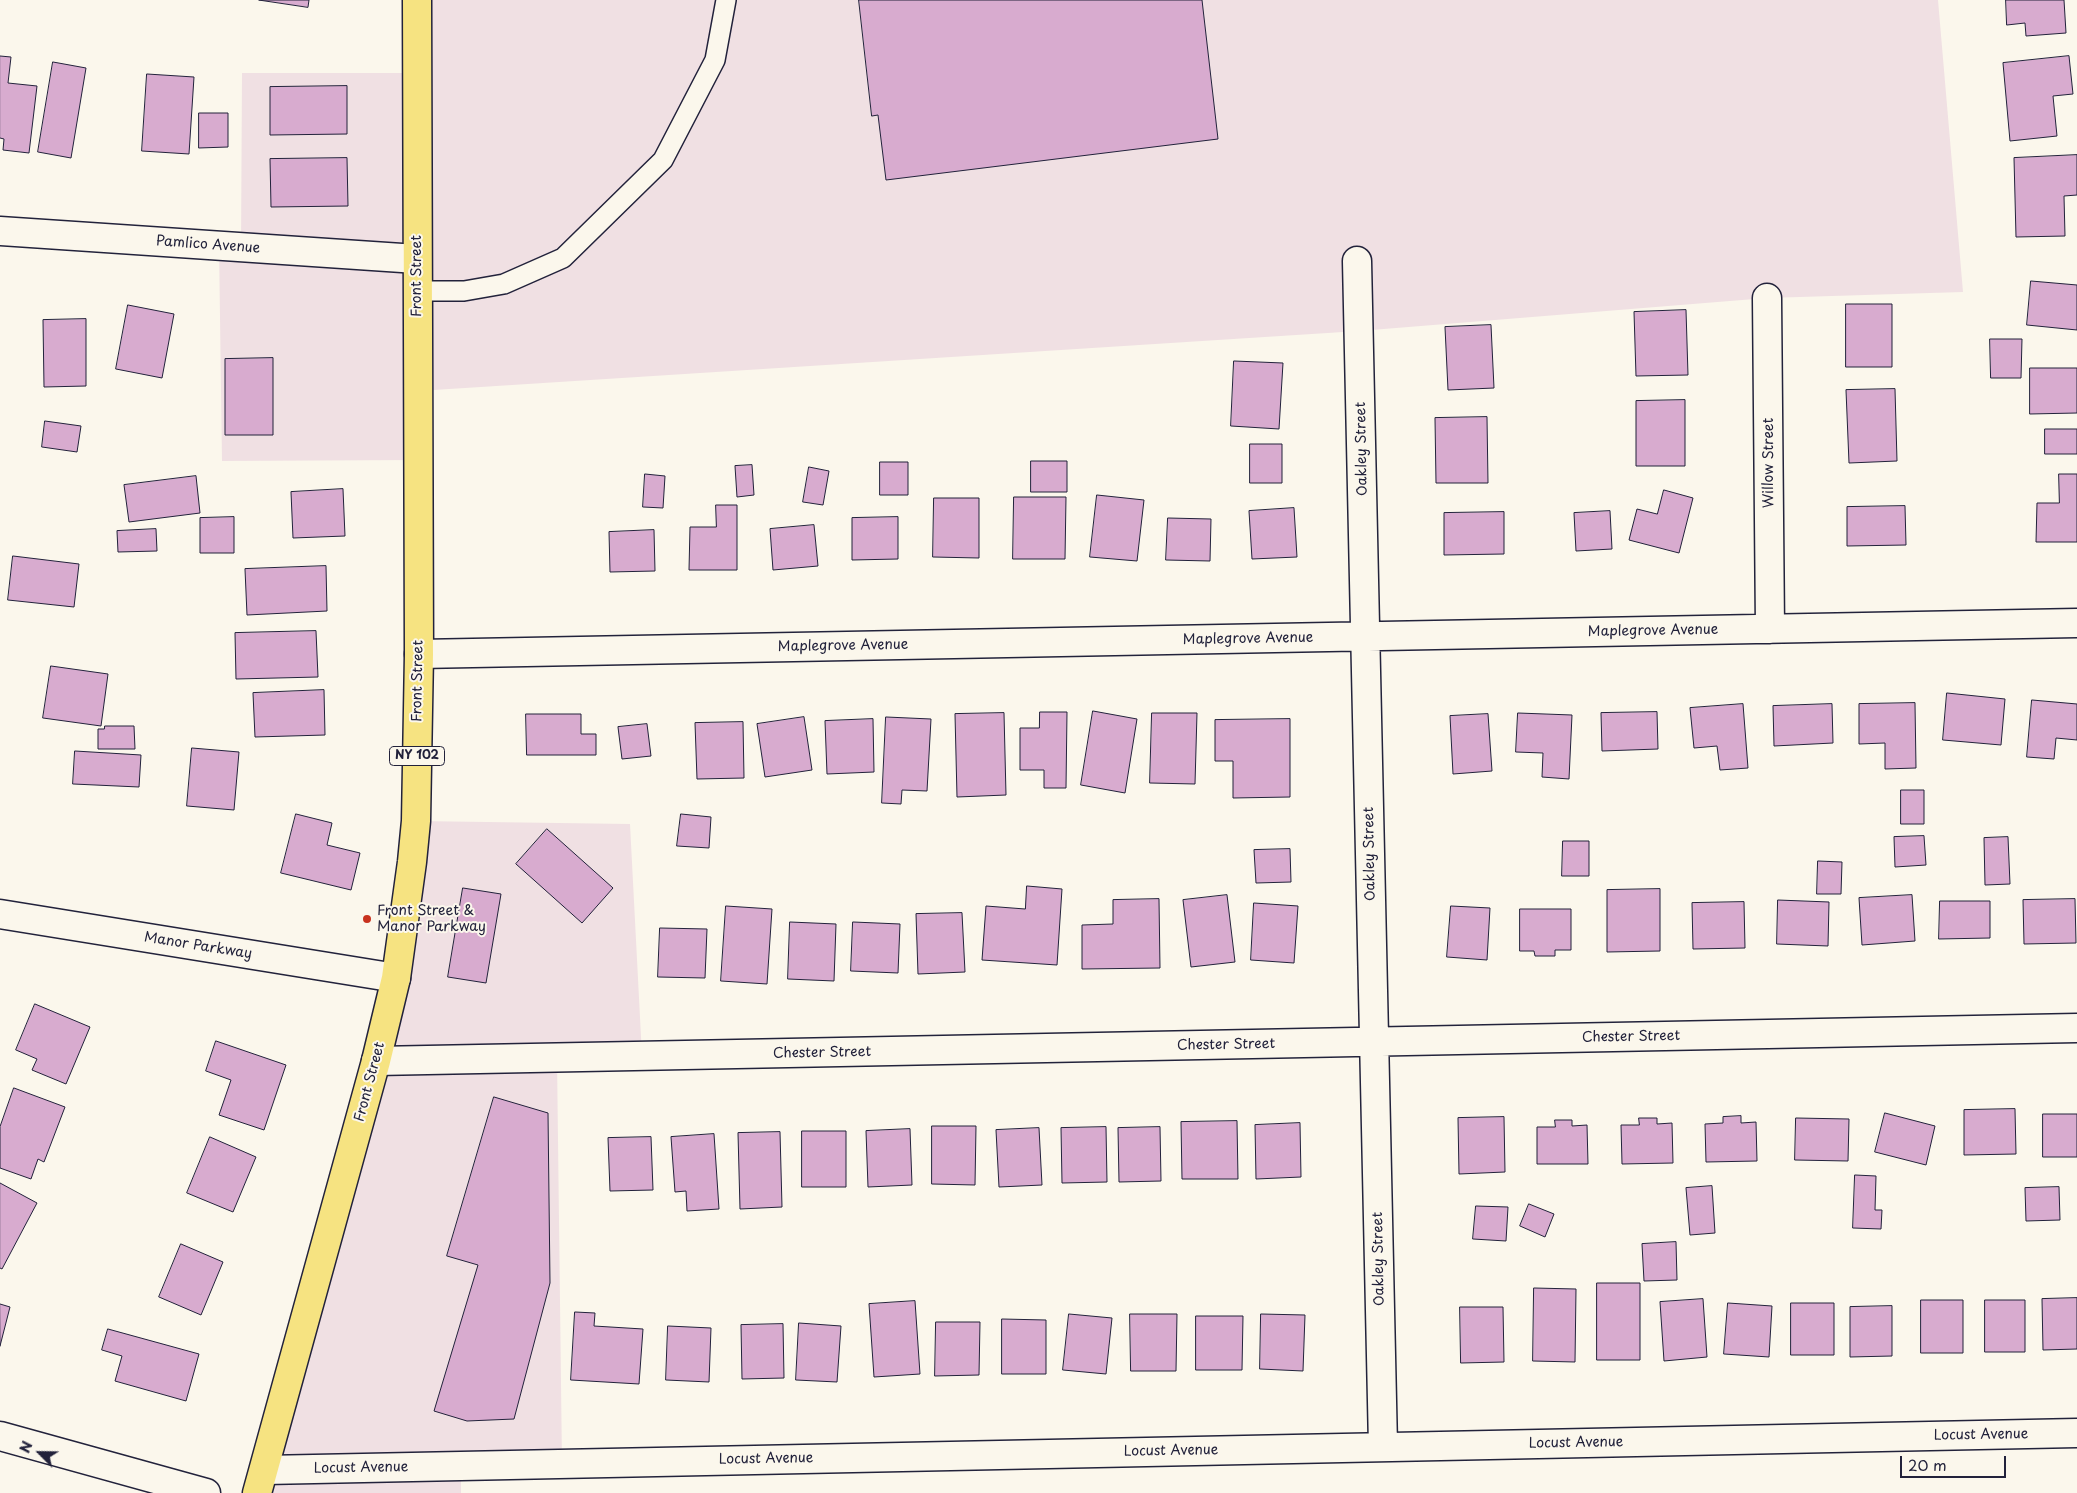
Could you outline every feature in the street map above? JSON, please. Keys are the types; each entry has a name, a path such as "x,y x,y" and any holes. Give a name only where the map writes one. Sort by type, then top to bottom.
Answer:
{"main road":[{"name":"Front Street","path":"261,1482 376,1061 396,978 412,862 416,821 419,654 417,0"}],"street":[{"name":"Pamlico Avenue","path":"0,231 417,259"},
{"name":"Oakley Street","path":"1357,261 1383,1446"},
{"name":"Willow Street","path":"1768,298 1770,629"},
{"name":"Maplegrove Avenue","path":"419,654 2077,623"},
{"name":"Manor Parkway","path":"0,914 396,978"},
{"name":"Chester Street","path":"376,1061 2077,1028"},
{"name":"Locust Avenue","path":"261,1482 1383,1446 2077,1433"},
{"path":"0,1436 206,1493"}],"lane":[{"path":"417,291 464,291 504,284 563,258 663,160 716,60 726,0"}],"shaded area":[{"path":"417,0 1938,0 1963,292 1767,298 1359,331 418,391 418,460 222,461 219,246 241,247 242,73 417,73"},
{"path":"416,821 630,824 642,1056 557,1058 562,1464 461,1466 461,1493 257,1493 376,1061"}],"building":[{"path":"259,0 309,0 308,7"},
{"path":"859,0 1202,0 1218,139 886,180 878,115 872,116"},
{"path":"2006,0 2064,0 2066,33 2026,36 2025,23 2007,25"},
{"path":"0,56 11,57 8,83 37,86 29,153 3,150 4,139 0,138"},
{"path":"2069,56 2073,94 2053,96 2057,136 2010,141 2003,63"},
{"path":"53,62 86,68 71,158 38,152"},
{"path":"147,74 194,77 189,154 142,151"},
{"path":"347,86 347,134 270,135 270,87"},
{"path":"199,113 228,113 228,147 199,148"},
{"path":"2077,155 2077,195 2064,196 2065,236 2016,237 2014,158"},
{"path":"347,158 348,206 271,207 270,159"},
{"path":"2031,281 2077,285 2077,330 2027,325"},
{"path":"1846,304 1892,304 1892,367 1846,367"},
{"path":"128,305 174,314 162,378 116,369"},
{"path":"1686,310 1688,375 1636,376 1634,312"},
{"path":"86,319 86,386 44,387 43,320"},
{"path":"1491,325 1494,388 1448,390 1445,327"},
{"path":"1990,339 2022,339 2021,378 1991,378"},
{"path":"273,358 273,435 225,435 225,359"},
{"path":"1234,361 1283,363 1279,429 1231,426"},
{"path":"2030,368 2077,368 2077,413 2030,414"},
{"path":"1895,389 1897,461 1849,463 1846,390"},
{"path":"1685,400 1685,466 1636,466 1636,401"},
{"path":"1487,417 1488,483 1436,483 1435,418"},
{"path":"45,421 81,426 77,452 42,447"},
{"path":"2045,429 2077,429 2077,454 2045,454"},
{"path":"1250,444 1282,444 1282,483 1250,483"},
{"path":"1031,461 1067,461 1067,492 1031,492"},
{"path":"880,462 908,462 908,495 880,495"},
{"path":"752,465 754,495 737,497 735,466"},
{"path":"809,467 829,471 823,505 803,502"},
{"path":"645,474 665,476 663,508 643,507"},
{"path":"2059,474 2077,474 2077,542 2036,542 2037,503 2059,503"},
{"path":"196,476 200,513 129,522 124,485"},
{"path":"343,489 345,536 293,538 291,492"},
{"path":"1664,490 1693,498 1679,553 1629,540 1637,509 1657,514"},
{"path":"1097,495 1144,500 1137,561 1090,557"},
{"path":"1014,497 1066,497 1065,559 1013,559"},
{"path":"934,498 979,498 979,558 933,557"},
{"path":"716,505 737,505 737,570 689,570 690,527 716,527"},
{"path":"1905,506 1906,545 1847,546 1847,507"},
{"path":"1294,508 1297,557 1252,559 1249,511"},
{"path":"1610,511 1612,549 1576,551 1574,513"},
{"path":"1504,512 1504,554 1444,555 1444,513"},
{"path":"234,517 234,553 200,553 200,518"},
{"path":"898,517 898,559 852,560 852,518"},
{"path":"1168,518 1211,519 1210,561 1166,560"},
{"path":"814,525 818,566 773,570 770,529"},
{"path":"156,529 157,551 118,552 117,531"},
{"path":"654,530 655,571 610,572 609,532"},
{"path":"13,556 79,564 74,607 8,600"},
{"path":"326,566 327,611 247,615 245,569"},
{"path":"316,631 318,677 236,679 235,633"},
{"path":"51,666 108,674 101,726 43,718"},
{"path":"324,690 325,735 255,737 253,693"},
{"path":"1947,693 2005,699 2001,745 1943,740"},
{"path":"2032,700 2077,704 2077,740 2056,738 2054,759 2027,757"},
{"path":"1915,703 1916,768 1885,769 1885,743 1859,744 1859,704"},
{"path":"1743,704 1748,768 1720,770 1717,746 1694,748 1690,708"},
{"path":"1832,704 1833,743 1774,746 1773,706"},
{"path":"1093,711 1137,719 1125,793 1081,785"},
{"path":"1040,712 1067,712 1066,788 1044,788 1044,770 1020,770 1020,728 1039,728"},
{"path":"1657,712 1658,749 1602,751 1601,713"},
{"path":"1004,713 1006,795 957,797 955,714"},
{"path":"1152,713 1197,713 1195,784 1150,783"},
{"path":"1518,713 1572,715 1569,779 1542,777 1543,753 1516,752"},
{"path":"526,714 581,714 581,734 596,734 596,755 527,755"},
{"path":"1488,714 1492,771 1453,774 1450,716"},
{"path":"804,717 812,770 765,777 757,724"},
{"path":"886,717 931,719 927,791 902,790 901,804 882,803"},
{"path":"873,719 874,772 827,774 825,721"},
{"path":"1290,719 1290,797 1233,798 1233,761 1215,761 1215,720"},
{"path":"743,722 744,778 697,779 695,723"},
{"path":"647,724 651,756 622,759 618,727"},
{"path":"105,726 134,726 135,749 98,749 98,729 104,729"},
{"path":"192,748 239,752 234,810 187,806"},
{"path":"75,751 141,755 139,787 73,784"},
{"path":"1901,790 1924,790 1924,824 1901,824"},
{"path":"296,814 332,823 327,845 360,853 351,890 281,873"},
{"path":"681,814 711,817 709,848 677,846"},
{"path":"547,829 613,888 582,923 516,864"},
{"path":"1924,836 1926,865 1895,867 1894,837"},
{"path":"2008,837 2010,884 1985,885 1984,838"},
{"path":"1563,841 1589,841 1589,876 1562,876"},
{"path":"1290,849 1291,882 1256,883 1254,850"},
{"path":"1818,861 1842,862 1841,894 1817,894"},
{"path":"1027,886 1062,889 1057,965 982,960 986,906 1025,909"},
{"path":"463,888 501,894 486,983 448,977"},
{"path":"1660,889 1660,951 1607,952 1607,890"},
{"path":"1227,895 1235,962 1191,967 1183,900"},
{"path":"1912,895 1915,941 1862,945 1859,898"},
{"path":"1159,899 1160,968 1082,969 1082,925 1113,924 1113,900"},
{"path":"2075,899 2076,943 2024,944 2023,900"},
{"path":"1778,900 1829,902 1828,946 1777,944"},
{"path":"1940,901 1990,901 1990,938 1939,939"},
{"path":"1744,902 1745,948 1693,949 1692,903"},
{"path":"1254,903 1298,906 1294,963 1251,960"},
{"path":"726,906 772,909 767,984 721,981"},
{"path":"1451,906 1490,908 1487,960 1447,957"},
{"path":"1520,909 1571,909 1571,950 1555,950 1555,956 1535,956 1534,951 1520,951"},
{"path":"962,913 965,972 918,974 916,914"},
{"path":"790,922 836,924 834,981 788,979"},
{"path":"853,922 900,924 898,973 851,971"},
{"path":"660,928 707,929 705,978 658,977"},
{"path":"35,1004 90,1027 66,1084 32,1070 37,1059 16,1050"},
{"path":"216,1041 286,1065 264,1130 219,1115 231,1080 206,1071"},
{"path":"14,1088 65,1107 44,1162 38,1159 31,1179 0,1168 0,1127"},
{"path":"494,1097 548,1113 550,1283 514,1419 467,1421 434,1411 478,1265 447,1256"},
{"path":"2015,1109 2016,1154 1964,1155 1964,1110"},
{"path":"1885,1113 1935,1126 1926,1165 1875,1152"},
{"path":"2043,1114 2077,1114 2077,1157 2043,1157"},
{"path":"1741,1116 1741,1123 1756,1122 1757,1161 1706,1162 1705,1124 1723,1123 1723,1117"},
{"path":"1504,1117 1505,1172 1459,1174 1458,1118"},
{"path":"1639,1118 1657,1118 1657,1124 1672,1123 1673,1163 1622,1164 1621,1125 1639,1125"},
{"path":"1796,1118 1849,1119 1848,1161 1795,1160"},
{"path":"1555,1120 1572,1120 1572,1126 1587,1125 1588,1164 1537,1164 1537,1127 1555,1127"},
{"path":"1237,1121 1238,1179 1182,1179 1181,1122"},
{"path":"1300,1123 1301,1177 1256,1179 1255,1125"},
{"path":"932,1126 976,1126 975,1185 932,1184"},
{"path":"1106,1127 1107,1182 1062,1183 1061,1128"},
{"path":"1160,1127 1161,1181 1119,1182 1118,1128"},
{"path":"1039,1128 1042,1185 999,1187 996,1130"},
{"path":"910,1129 912,1185 868,1187 866,1131"},
{"path":"802,1131 846,1131 846,1187 802,1187"},
{"path":"780,1132 782,1207 740,1209 738,1133"},
{"path":"714,1134 719,1209 687,1211 686,1191 675,1192 671,1137"},
{"path":"210,1137 256,1157 233,1212 187,1193"},
{"path":"651,1137 653,1190 610,1191 608,1138"},
{"path":"1855,1175 1876,1176 1875,1210 1882,1210 1881,1229 1853,1228"},
{"path":"0,1183 37,1203 2,1269 0,1268"},
{"path":"1712,1186 1715,1233 1690,1235 1686,1188"},
{"path":"2059,1187 2060,1220 2026,1221 2025,1188"},
{"path":"1529,1204 1554,1214 1545,1237 1520,1226"},
{"path":"1476,1206 1508,1207 1506,1241 1473,1239"},
{"path":"1676,1242 1677,1280 1644,1281 1642,1244"},
{"path":"181,1244 223,1262 201,1315 159,1297"},
{"path":"1597,1283 1640,1283 1640,1360 1597,1360"},
{"path":"1534,1288 1576,1289 1575,1362 1533,1361"},
{"path":"2077,1298 2077,1349 2043,1350 2042,1299"},
{"path":"1703,1299 1707,1357 1664,1361 1660,1302"},
{"path":"1921,1300 1963,1300 1963,1353 1921,1353"},
{"path":"1985,1300 2025,1300 2025,1352 1985,1352"},
{"path":"915,1301 920,1374 874,1377 869,1304"},
{"path":"1728,1303 1772,1306 1769,1357 1724,1354"},
{"path":"1791,1303 1834,1303 1834,1355 1791,1355"},
{"path":"0,1304 10,1307 0,1346"},
{"path":"1892,1306 1892,1356 1850,1357 1850,1307"},
{"path":"1460,1307 1503,1307 1504,1362 1461,1363"},
{"path":"575,1312 595,1313 594,1326 643,1329 639,1384 571,1380"},
{"path":"1069,1314 1112,1318 1106,1374 1063,1370"},
{"path":"1130,1314 1177,1314 1176,1371 1131,1371"},
{"path":"1261,1314 1305,1315 1303,1371 1260,1369"},
{"path":"1196,1316 1243,1316 1242,1370 1196,1370"},
{"path":"1002,1319 1046,1320 1046,1374 1002,1374"},
{"path":"936,1322 980,1322 979,1375 935,1376"},
{"path":"799,1323 841,1326 837,1382 796,1380"},
{"path":"783,1324 784,1378 742,1379 741,1325"},
{"path":"668,1326 711,1328 709,1382 666,1380"},
{"path":"108,1329 199,1354 186,1401 115,1381 122,1356 102,1350"}],"place":[{"name":"Front Street & Manor Parkway","path":"367,919"}]}
